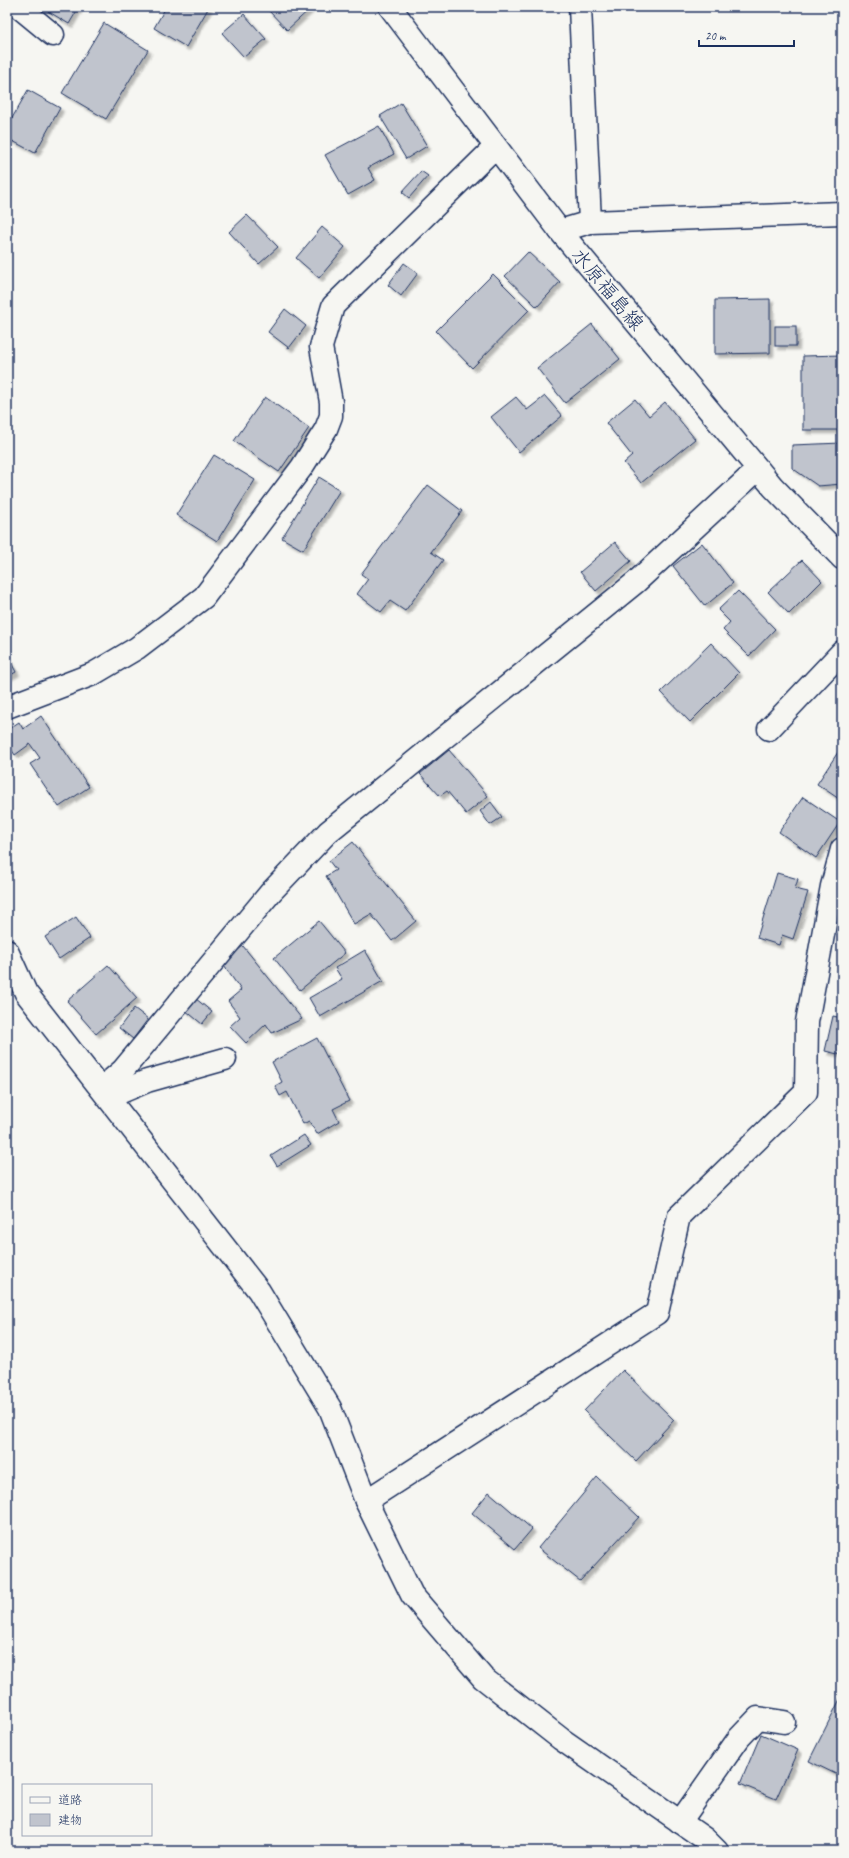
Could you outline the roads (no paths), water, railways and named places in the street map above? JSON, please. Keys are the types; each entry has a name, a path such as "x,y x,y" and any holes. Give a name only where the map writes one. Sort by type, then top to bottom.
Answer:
{"street":[{"path":"18,7 53,35"},
{"name":"水原福島線","path":"390,7 560,231 758,469 842,558"},
{"path":"580,7 590,222"},
{"path":"7,707 93,674 137,648 204,597 302,467 326,429 331,416 331,402 321,346 333,306 495,147"},
{"path":"560,231 590,222 842,213"},
{"path":"105,1092 271,892 328,832 636,582 758,469"},
{"path":"768,729 842,652"},
{"path":"366,1501 657,1313 679,1216 806,1092 806,1022 832,886 842,849"},
{"path":"7,951 26,993 105,1092 259,1291 330,1408 366,1501 412,1595 483,1678 561,1738 705,1839 717,1851"},
{"path":"105,1092 225,1059"},
{"path":"680,1822 739,1738 758,1718 784,1722"}]}
